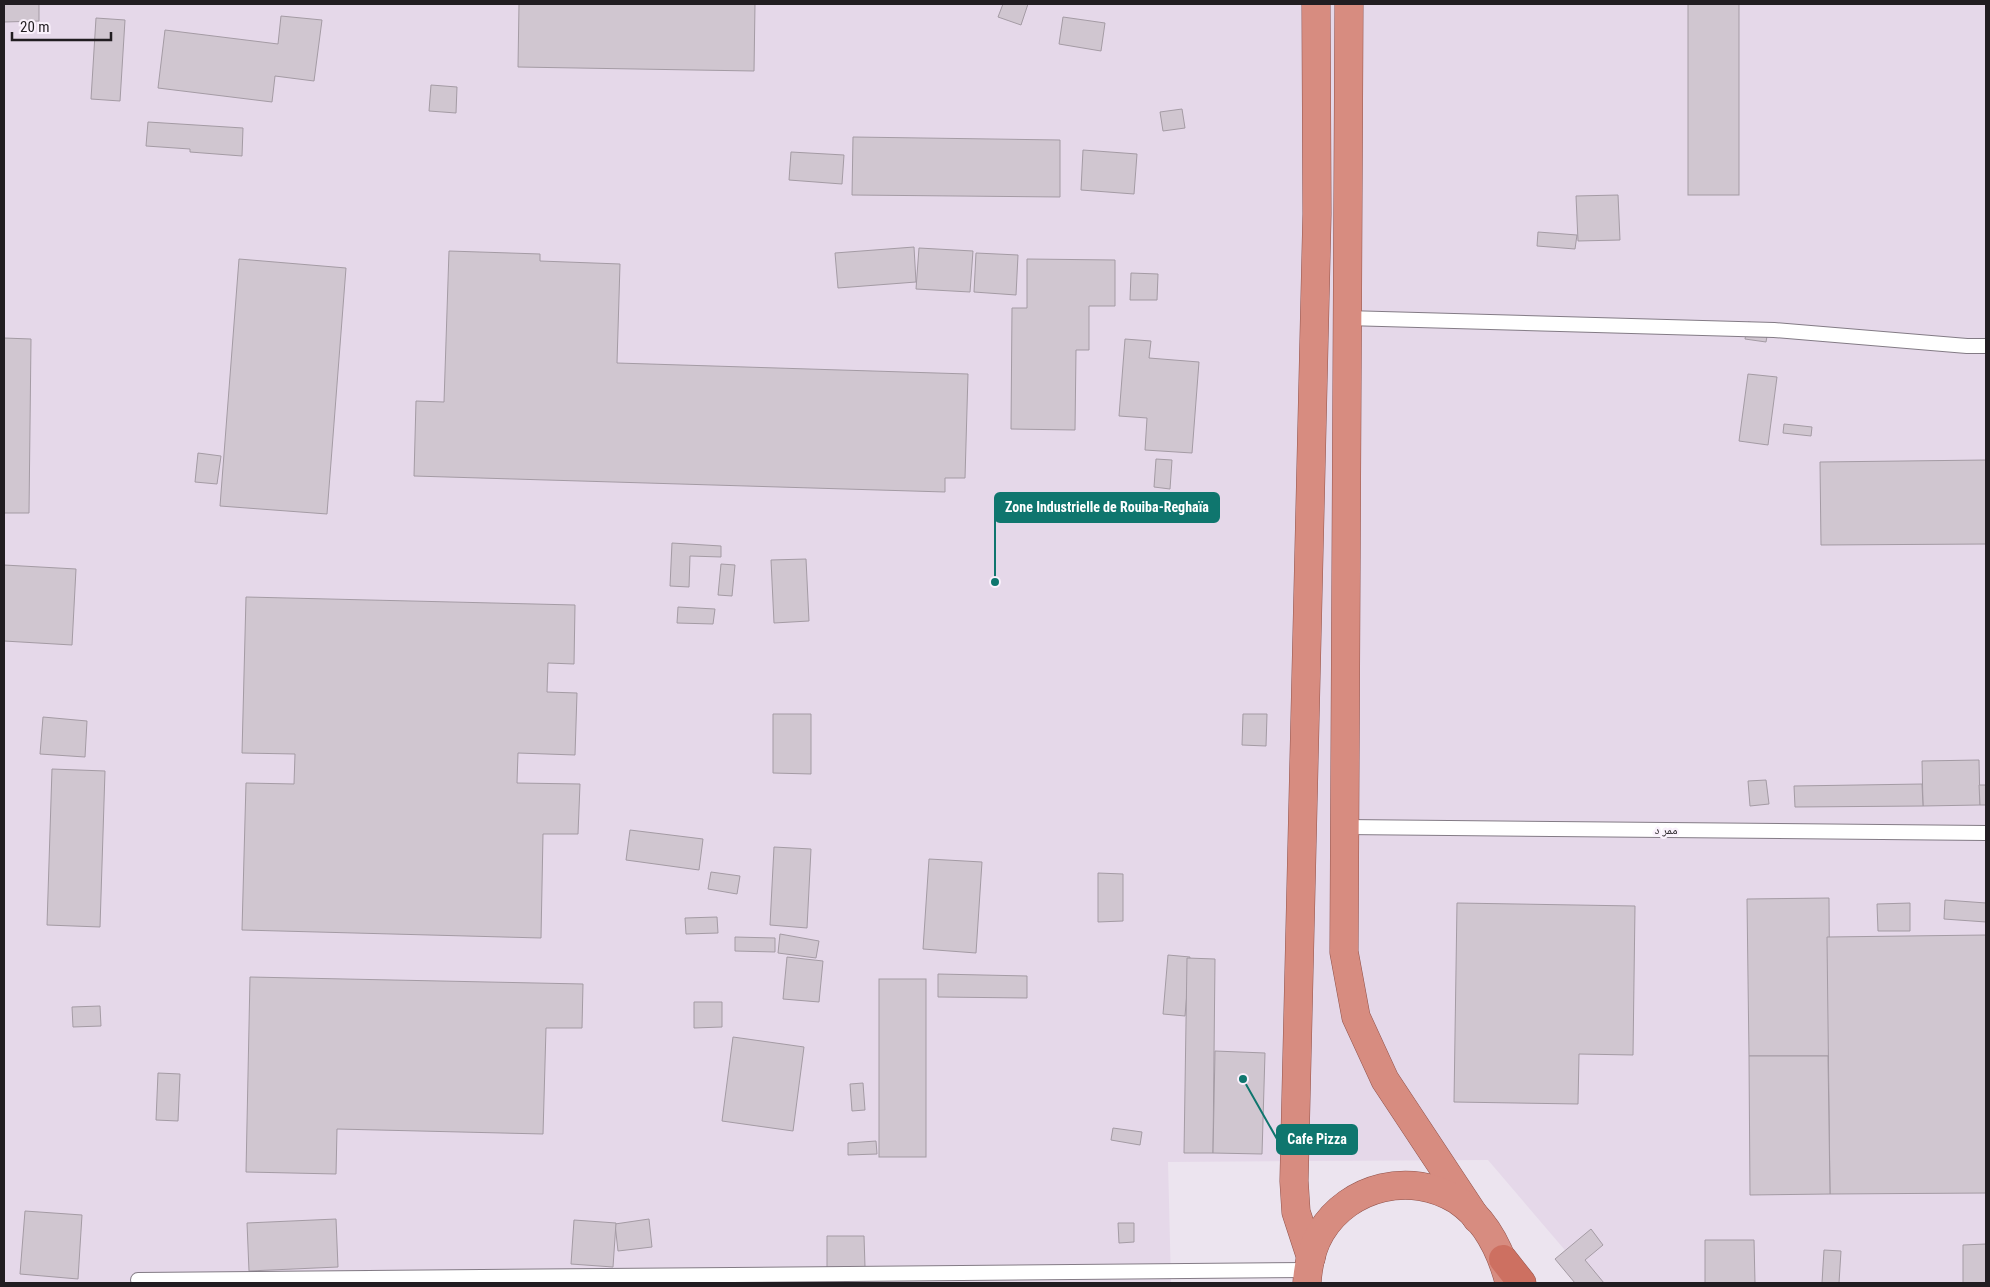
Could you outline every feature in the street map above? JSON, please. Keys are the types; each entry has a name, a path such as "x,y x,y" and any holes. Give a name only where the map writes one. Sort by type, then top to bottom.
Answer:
{"highway":[{"path":"1309,1270 1296,1212 1294,1181 1317,214 1316,4"},
{"path":"1349,4 1344,952 1356,1017 1384,1080 1477,1219 1492,1237 1506,1271 1522,1283"},
{"path":"1309,1270 1320,1233 1336,1212 1357,1196 1382,1187 1408,1185 1434,1190 1458,1201 1477,1219"}],"lane":[{"path":"1346,318 1564,326 1774,330 1986,346"},
{"name":"ممر د","path":"1345,828 1986,833"},
{"path":"138,1280 1309,1270"}],"shaded area":[{"path":"4,4 1986,4 1986,1283 1593,1283 1488,1160 1168,1162 1171,1283 4,1283"}],"building":[{"path":"4,4 39,4 39,21 4,22"},
{"path":"519,4 755,4 754,71 518,67"},
{"path":"1003,4 1028,4 1021,25 998,17"},
{"path":"1688,4 1739,4 1739,195 1688,195"},
{"path":"281,16 322,20 314,81 275,76 272,102 158,88 165,30 278,44"},
{"path":"1063,17 1105,23 1101,51 1059,44"},
{"path":"96,18 125,20 120,101 91,99"},
{"path":"431,85 457,87 456,113 429,111"},
{"path":"1182,109 1185,128 1163,131 1160,112"},
{"path":"148,122 243,128 242,156 190,152 190,149 146,146"},
{"path":"853,137 1060,140 1060,197 852,195"},
{"path":"1083,150 1137,154 1134,194 1081,190"},
{"path":"791,152 844,155 842,184 789,180"},
{"path":"1618,195 1620,240 1578,241 1576,196"},
{"path":"1538,232 1577,235 1575,249 1537,246"},
{"path":"914,247 916,282 838,288 835,253"},
{"path":"919,248 973,251 970,292 916,289"},
{"path":"449,251 540,254 540,261 620,264 617,363 968,374 965,478 945,478 945,492 414,476 416,401 444,402"},
{"path":"976,253 1018,255 1016,295 974,292"},
{"path":"239,259 346,268 327,514 220,506"},
{"path":"1027,259 1115,260 1115,306 1089,306 1089,350 1076,350 1075,430 1011,429 1012,308 1027,308"},
{"path":"1131,273 1158,274 1157,300 1130,300"},
{"path":"1748,322 1769,325 1766,342 1745,339"},
{"path":"4,338 31,339 29,513 4,513"},
{"path":"1125,339 1151,341 1149,358 1199,362 1192,453 1145,450 1147,418 1119,416"},
{"path":"1748,374 1777,377 1768,445 1739,441"},
{"path":"1784,424 1812,427 1811,436 1783,433"},
{"path":"198,453 221,456 217,484 195,482"},
{"path":"1156,459 1172,460 1170,489 1154,487"},
{"path":"1986,460 1986,544 1821,545 1820,462"},
{"path":"672,543 721,546 721,557 690,556 689,587 670,586"},
{"path":"806,559 809,621 774,623 771,560"},
{"path":"721,564 735,565 732,596 718,595"},
{"path":"4,565 76,569 72,645 4,641"},
{"path":"246,597 575,605 574,664 548,663 547,692 577,693 575,755 518,753 517,783 580,784 578,834 543,834 541,938 242,930 246,783 294,784 295,754 242,753"},
{"path":"678,607 715,609 713,624 677,623"},
{"path":"773,714 811,714 811,774 773,773"},
{"path":"1243,714 1267,714 1266,746 1242,745"},
{"path":"43,717 87,721 85,757 40,754"},
{"path":"1979,760 1980,805 1923,806 1922,761"},
{"path":"52,769 105,771 100,927 47,925"},
{"path":"1766,780 1769,804 1750,806 1748,781"},
{"path":"1922,784 1923,806 1795,807 1794,786"},
{"path":"1979,785 1986,785 1986,805 1980,805"},
{"path":"630,830 703,839 699,870 626,860"},
{"path":"774,847 811,849 807,928 770,925"},
{"path":"929,859 982,862 976,953 923,949"},
{"path":"711,872 740,876 737,894 708,889"},
{"path":"1098,873 1123,874 1123,921 1098,922"},
{"path":"1829,898 1830,1056 1749,1056 1747,899"},
{"path":"1945,900 1986,903 1986,922 1944,919"},
{"path":"1457,903 1635,906 1633,1055 1579,1054 1578,1104 1454,1102"},
{"path":"1910,903 1910,931 1878,931 1877,904"},
{"path":"717,917 718,933 686,934 685,918"},
{"path":"780,934 819,941 816,958 778,953"},
{"path":"1986,935 1986,1193 1830,1194 1827,937"},
{"path":"735,937 775,938 775,952 735,951"},
{"path":"1168,955 1190,957 1185,1016 1163,1014"},
{"path":"787,957 823,961 819,1002 783,999"},
{"path":"1187,958 1215,959 1213,1153 1184,1153"},
{"path":"938,974 1027,976 1027,998 938,997"},
{"path":"250,977 583,984 582,1028 546,1028 543,1134 337,1129 336,1174 246,1172"},
{"path":"879,979 926,979 926,1157 879,1157"},
{"path":"694,1002 722,1002 722,1027 694,1028"},
{"path":"100,1006 101,1026 73,1027 72,1007"},
{"path":"733,1037 804,1047 793,1131 722,1121"},
{"path":"1215,1051 1265,1053 1262,1154 1213,1153"},
{"path":"1749,1056 1828,1056 1830,1194 1750,1195"},
{"path":"158,1073 180,1074 178,1121 156,1120"},
{"path":"863,1083 865,1110 852,1111 850,1084"},
{"path":"1113,1128 1142,1132 1140,1145 1111,1140"},
{"path":"876,1141 877,1154 848,1155 848,1143"},
{"path":"25,1211 82,1215 78,1279 20,1274"},
{"path":"336,1219 338,1267 249,1271 247,1223"},
{"path":"649,1219 652,1247 618,1251 615,1224"},
{"path":"574,1220 616,1223 613,1267 571,1264"},
{"path":"1118,1223 1134,1223 1134,1242 1119,1243"},
{"path":"1591,1229 1603,1245 1585,1260 1604,1283 1575,1283 1555,1259"},
{"path":"827,1236 864,1236 865,1267 827,1268"},
{"path":"1705,1240 1754,1240 1755,1283 1705,1283"},
{"path":"1986,1244 1986,1283 1963,1283 1963,1245"},
{"path":"1824,1250 1841,1251 1839,1283 1822,1283"}],"place":[{"name":"Zone Industrielle de Rouiba-Reghaïa","path":"995,582"},
{"name":"Cafe Pizza","path":"1243,1079"}]}
